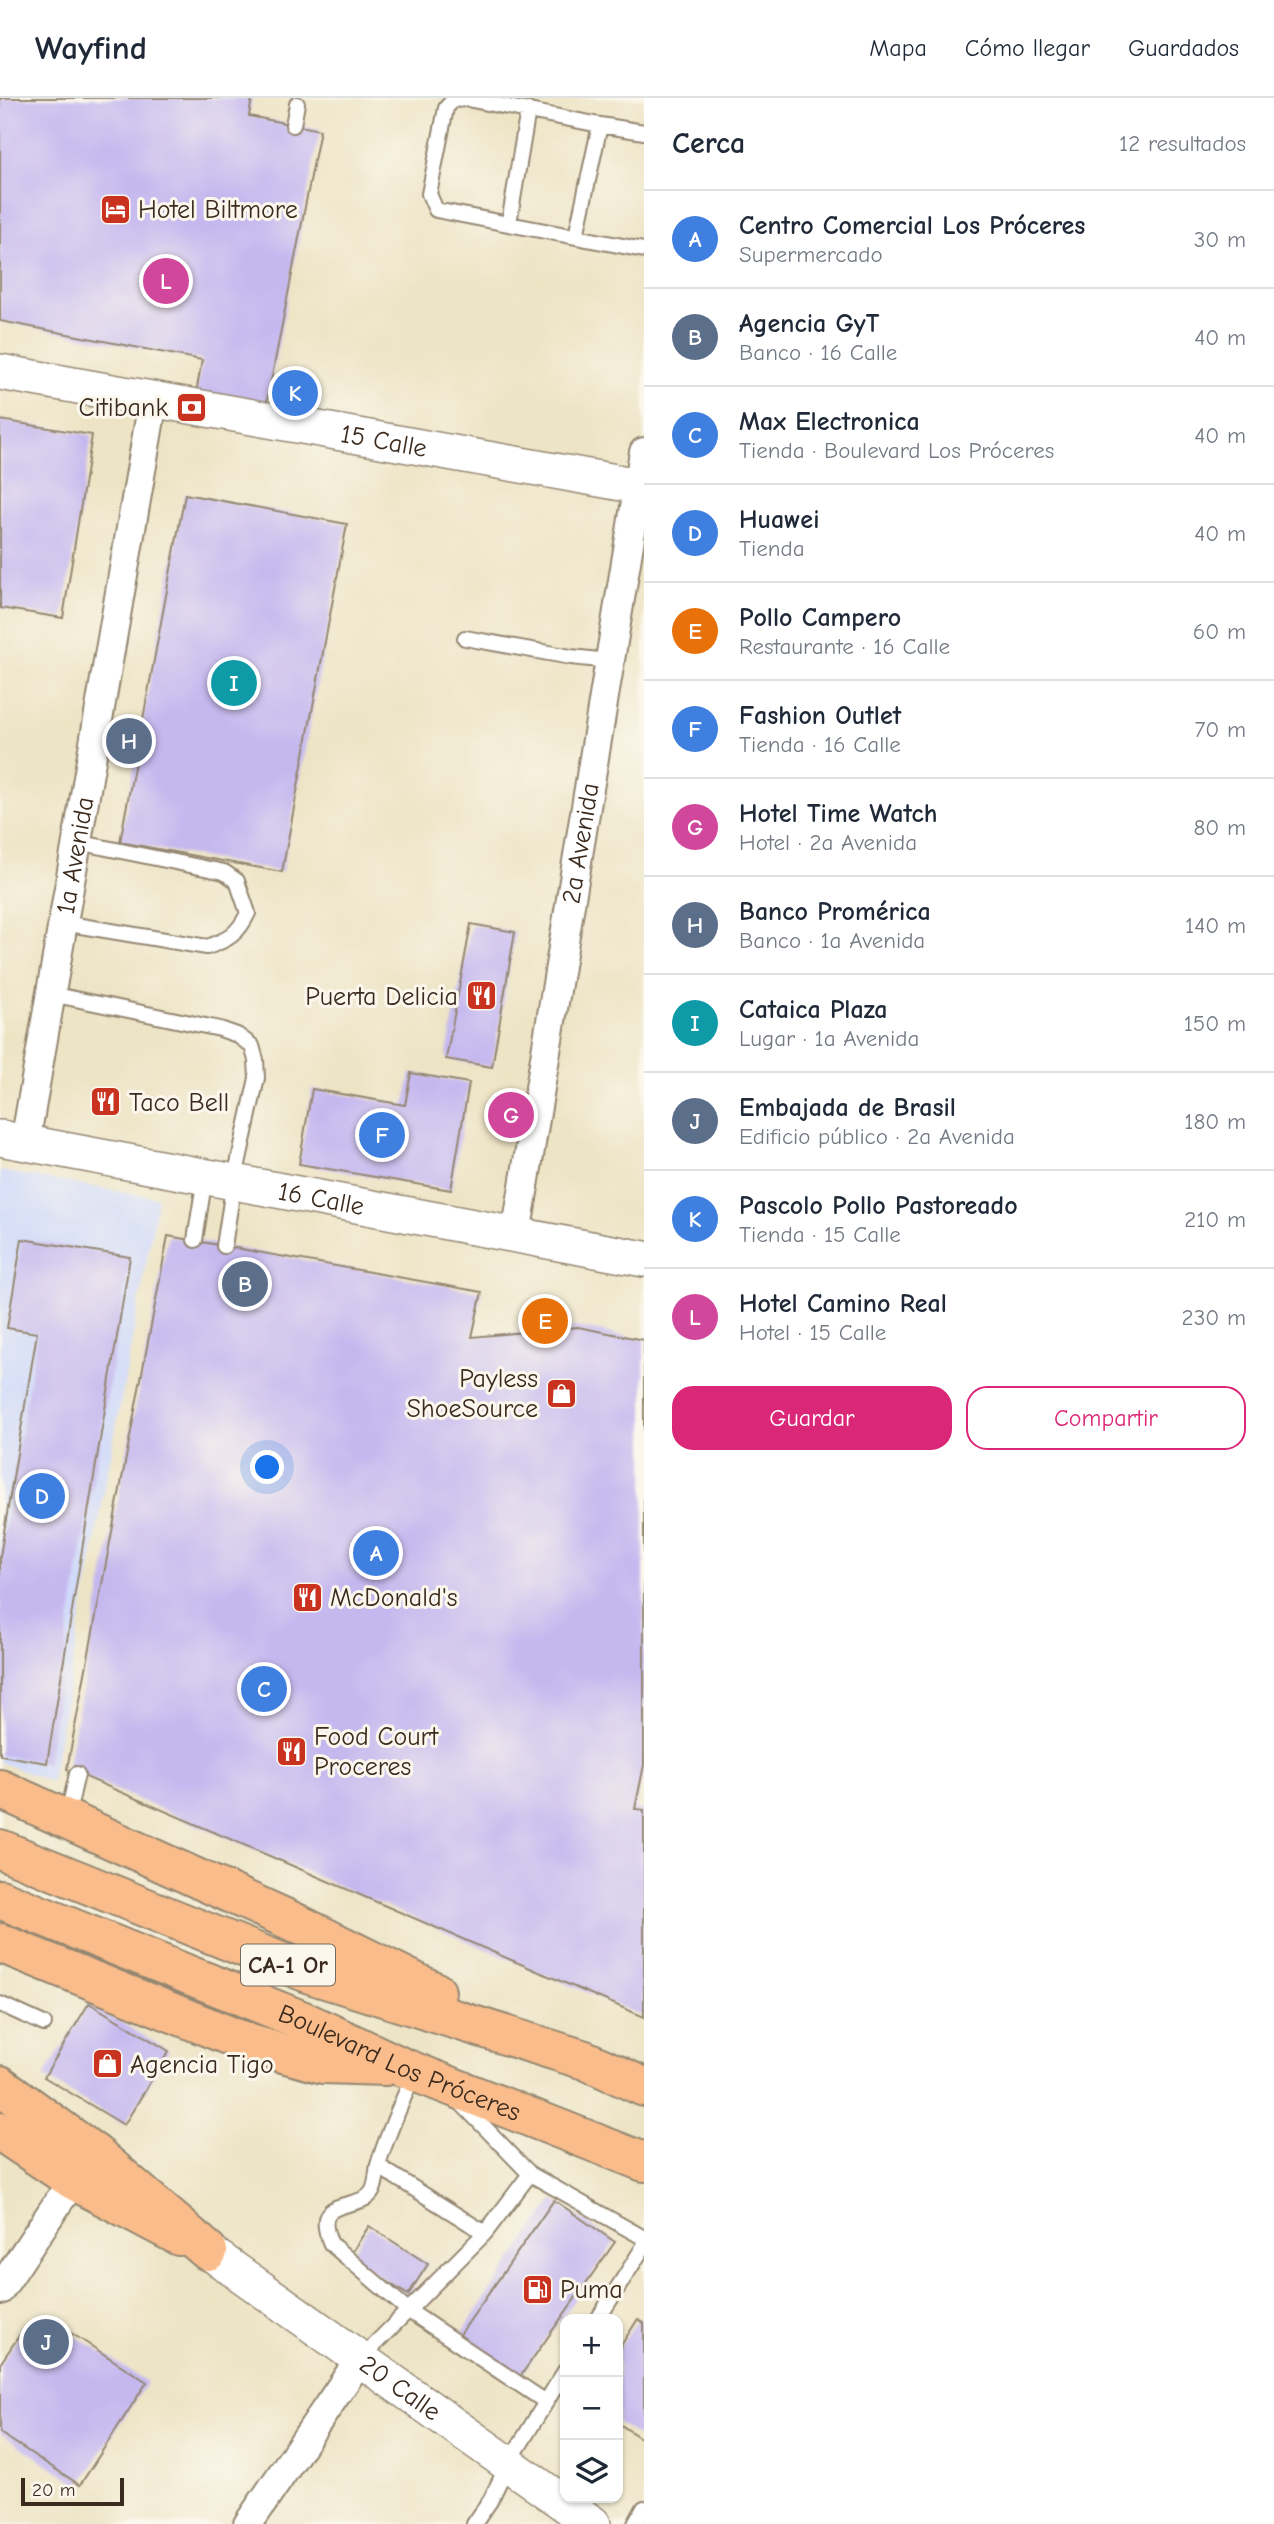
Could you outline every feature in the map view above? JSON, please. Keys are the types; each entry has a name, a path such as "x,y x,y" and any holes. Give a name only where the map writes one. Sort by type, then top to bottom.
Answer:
{"main road":[{"path":"0,1789 298,1924 400,1976 585,2060"},
{"name":"Boulevard Los Próceres","path":"0,1849 313,1975 585,2060 644,2087"},
{"name":"Boulevard Los Próceres","path":"0,1899 306,2022 419,2074 644,2162"},
{"path":"0,1943 250,2044 323,2064 419,2074"},
{"path":"0,2085 95,2154 208,2251"},
{"path":"0,2131 73,2180 208,2251"}],"street":[{"name":"15 Calle","path":"0,372 153,401 242,409 641,487"},
{"name":"1a Avenida","path":"13,1140 51,993 153,401"},
{"name":"2a Avenida","path":"516,1235 609,661 641,487 644,453"},
{"name":"16 Calle","path":"13,1140 644,1259"},
{"path":"2,2284 73,2180"},
{"name":"20 Calle","path":"208,2251 508,2464 582,2521"},
{"path":"248,2524 360,2359"}],"lane":[{"path":"644,132 467,99 453,100 446,108 429,194 436,210 644,250"},
{"path":"293,125 297,104"},
{"path":"509,223 528,110"},
{"path":"576,236 600,125"},
{"path":"465,638 609,661"},
{"path":"63,923 207,947 229,940 241,928 248,913 237,881 224,872 77,842"},
{"path":"51,993 220,1029 237,1035 252,1046 257,1078 195,1240"},
{"path":"220,1179 224,1246"},
{"path":"67,1819 77,1774"},
{"path":"0,2004 44,2024"},
{"path":"546,2402 409,2311 331,2244 326,2232 330,2211 345,2203 361,2202 372,2192 378,2166 419,2074 530,2174 644,2238"},
{"path":"378,2166 485,2233"},
{"path":"360,2359 485,2233 530,2174"},
{"path":"601,2314 644,2246"},
{"path":"474,2524 561,2377"},
{"path":"635,2524 644,2508"}],"shaded area":[{"path":"0,1171 158,1198 51,1782 0,1762"}],"building":[{"name":"Hotel Biltmore","path":"0,98 252,98 249,116 320,130 266,407 196,393 202,360 0,321"},
{"path":"0,420 92,435 63,618 0,608"},
{"path":"185,494 347,524 282,872 120,842"},
{"name":"Puerta Delicia","path":"471,924 515,932 492,1067 446,1059"},
{"path":"411,1073 469,1083 451,1190 299,1164 312,1089 405,1105"},
{"path":"168,1236 482,1292 472,1337 578,1327 644,1340 644,1765 635,1809 644,1810 644,2017 67,1769"},
{"path":"22,1239 130,1257 47,1763 0,1755 0,1556 37,1333 7,1328"},
{"name":"Agencia Tigo","path":"89,2003 169,2051 124,2125 44,2077"},
{"name":"Puma","path":"554,2200 615,2242 564,2314 560,2314 560,2320 519,2378 459,2336"},
{"path":"369,2226 428,2264 408,2295 349,2257"},
{"path":"638,2319 644,2323 642,2439 623,2426 623,2342"},
{"path":"54,2322 147,2382 80,2485 0,2433 0,2364 25,2327"}],"place":[{"name":"Hotel Biltmore","path":"115,209"},
{"name":"Hotel Camino Real","path":"166,281"},
{"name":"Pascolo Pollo Pastoreado","path":"295,393"},
{"name":"Citibank","path":"191,407"},
{"name":"Cataica Plaza","path":"234,683"},
{"name":"Banco Promérica","path":"129,741"},
{"name":"Puerta Delicia","path":"481,996"},
{"name":"Taco Bell","path":"106,1102"},
{"name":"Hotel Time Watch","path":"511,1115"},
{"name":"Fashion Outlet","path":"382,1135"},
{"name":"Agencia GyT","path":"245,1284"},
{"name":"Pollo Campero","path":"545,1321"},
{"name":"Payless ShoeSource","path":"561,1393"},
{"name":"Huawei","path":"42,1496"},
{"name":"Centro Comercial Los Próceres","path":"376,1553"},
{"name":"McDonald's","path":"307,1597"},
{"name":"Max Electronica","path":"264,1689"},
{"name":"Food Court Proceres","path":"291,1751"},
{"name":"Agencia Tigo","path":"107,2064"},
{"name":"Puma","path":"537,2289"},
{"name":"Embajada de Brasil","path":"46,2342"}]}
